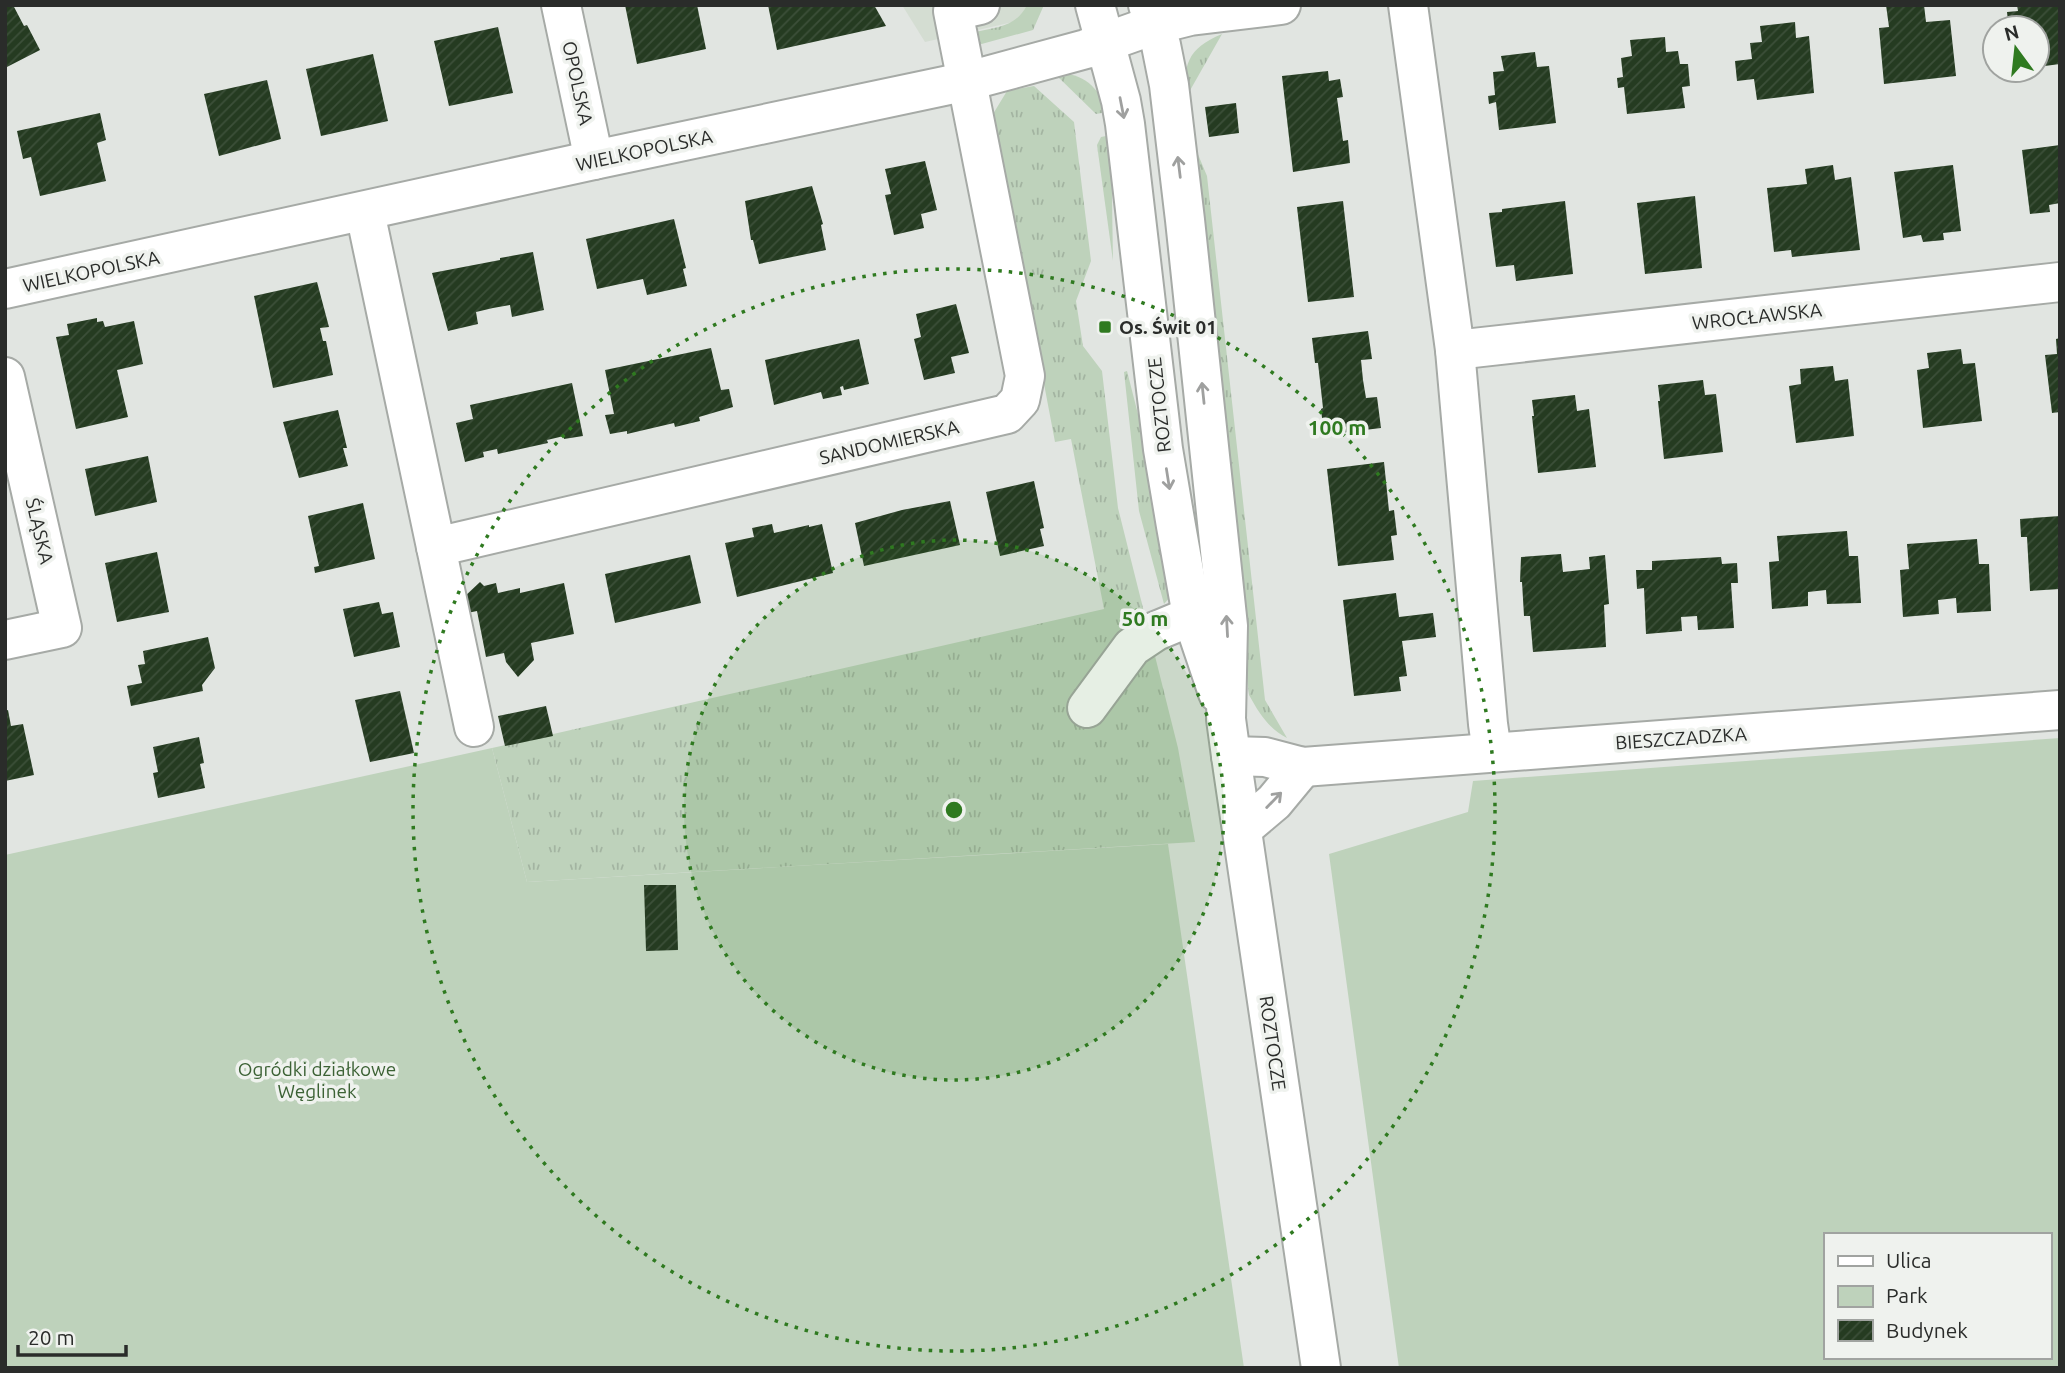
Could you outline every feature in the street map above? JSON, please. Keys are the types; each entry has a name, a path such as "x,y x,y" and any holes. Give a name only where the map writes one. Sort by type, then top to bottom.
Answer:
{"street":[{"name":"OPOLSKA","path":"561,5 594,160"},
{"name":"SANDOMIERSKA","path":"436,547 1007,414 1020,400 1025,376 953,11 980,5"},
{"name":"ROZTOCZE","path":"1095,5 1125,124 1164,449 1192,616 1226,719"},
{"name":"WIELKOPOLSKA","path":"5,289 968,81 1086,49 1151,15 1190,16 1281,5"},
{"path":"1408,5 1455,350 1492,752"},
{"name":"ROZTOCZE","path":"1151,15 1169,85 1228,626 1226,719 1321,1368"},
{"path":"365,212 474,727"},
{"name":"WROCŁAWSKA","path":"1455,350 2060,282"},
{"name":"ŚLĄSKA","path":"5,377 62,628 5,640"},
{"path":"1087,708 1132,647 1156,631 1192,616"},
{"name":"BIESZCZADZKA","path":"1231,756 1265,757 1303,767 2060,710"},
{"path":"1242,829 1275,802 1303,767"}],"shaded area":[{"path":"902,5 1027,5 1021,16 1013,22 925,42"}],"green space":[{"path":"1027,5 1044,5 1033,30 978,45 975,32 1012,22"},
{"path":"1222,34 1184,101 1185,77 1194,52"},
{"path":"1054,73 1073,75 1088,82 1099,95 1107,112 1096,114"},
{"path":"1034,86 1074,122 1091,261 1076,301 1083,346 1102,371 1118,508 1178,748 1195,842 527,882 492,748 1104,609 1071,439 1055,442 993,114 1007,91"},
{"path":"1187,128 1207,176 1265,700 1287,738 1265,720 1249,695"},
{"path":"1111,135 1113,261 1097,145 1101,137"},
{"path":"1127,371 1139,418 1148,439 1171,596 1164,604 1139,511 1124,372"},
{"path":"2060,738 2060,1368 1399,1368 1329,854 1468,812 1473,781"},
{"name":"Ogródki działkowe Węglinek","path":"492,748 527,882 1168,844 1244,1368 5,1368 5,855"}],"building":[{"path":"13,5 24,26 27,25 40,50 5,68 5,8"},
{"path":"625,5 697,5 706,49 637,64"},
{"path":"768,5 874,5 886,26 777,50"},
{"path":"1886,5 1924,5 1926,22 1950,20 1956,76 1884,84 1879,28 1889,27"},
{"path":"2017,5 2060,6 2060,64 2051,65 2051,14 2007,14 2018,11"},
{"path":"1795,22 1796,38 1809,36 1814,93 1757,100 1754,79 1737,81 1735,61 1752,59 1750,43 1762,42 1760,26"},
{"path":"498,27 513,93 449,106 434,41"},
{"path":"1665,37 1666,52 1678,51 1680,64 1688,64 1690,86 1682,87 1685,108 1627,114 1624,87 1618,88 1617,78 1623,77 1621,58 1632,56 1630,40"},
{"path":"1535,52 1537,67 1549,66 1556,123 1499,130 1496,102 1489,104 1488,96 1495,95 1493,72 1504,71 1501,56"},
{"path":"373,54 388,121 321,136 306,69"},
{"path":"1328,71 1329,81 1340,79 1343,97 1337,98 1343,141 1348,140 1350,163 1293,172 1282,76"},
{"path":"267,80 281,139 219,156 204,94"},
{"path":"1236,103 1239,133 1209,137 1205,107"},
{"path":"100,113 106,140 97,143 106,181 40,196 31,157 23,159 17,131"},
{"path":"2060,145 2060,203 2049,205 2050,212 2030,214 2022,150"},
{"path":"925,161 937,210 921,214 924,228 894,235 885,195 891,194 885,169"},
{"path":"1833,165 1835,180 1851,177 1860,250 1792,257 1791,250 1774,252 1767,188 1807,184 1805,169"},
{"path":"1953,165 1961,231 1943,233 1944,240 1923,242 1921,235 1903,238 1894,172"},
{"path":"812,186 823,224 821,225 826,250 759,264 751,240 745,201"},
{"path":"1695,196 1702,268 1645,274 1637,203"},
{"path":"1343,201 1354,297 1308,302 1297,207"},
{"path":"1565,201 1573,274 1516,281 1514,265 1496,267 1489,213"},
{"path":"674,219 686,268 683,269 687,286 647,295 643,279 597,289 586,239"},
{"path":"533,252 544,310 512,317 510,305 493,308 476,312 478,324 448,331 432,273"},
{"path":"317,282 329,327 320,328 323,341 326,341 333,375 273,388 254,296"},
{"path":"956,304 969,353 951,357 955,373 924,380 914,339 921,337 916,314"},
{"path":"97,318 97,322 103,321 105,327 134,321 143,364 117,370 128,417 76,429 56,337 69,335 67,324"},
{"path":"1368,331 1372,359 1361,360 1363,380 1366,398 1377,397 1381,428 1324,435 1318,363 1315,363 1312,338"},
{"path":"2060,338 2060,412 2052,413 2045,355 2057,354 2056,339"},
{"path":"859,339 869,384 844,390 843,386 840,387 842,395 823,399 821,392 774,405 765,360"},
{"path":"711,348 721,390 729,389 733,407 699,417 700,421 675,427 674,423 627,434 627,431 610,434 605,415 614,414 605,370"},
{"path":"1961,349 1963,364 1975,363 1982,421 1923,428 1917,370 1929,368 1927,353"},
{"path":"1833,366 1835,381 1848,379 1854,436 1796,443 1789,386 1801,384 1800,369"},
{"path":"1703,380 1705,395 1716,394 1723,452 1664,459 1658,385"},
{"path":"572,383 583,436 564,439 564,436 547,440 548,443 498,454 497,449 483,452 484,457 465,462 456,423 473,419 470,405"},
{"path":"1575,395 1577,411 1589,409 1596,467 1538,473 1532,400"},
{"path":"338,410 347,448 343,448 348,466 299,478 283,422"},
{"path":"148,456 157,502 95,516 85,469"},
{"path":"1384,462 1389,511 1394,510 1397,535 1391,536 1394,560 1338,566 1327,469"},
{"path":"1034,481 1044,528 1040,529 1044,546 1000,556 986,492"},
{"path":"950,501 960,545 864,566 855,523"},
{"path":"363,503 375,559 315,573 314,567 319,566 308,516"},
{"path":"2060,516 2060,589 2030,591 2027,537 2021,537 2020,519"},
{"path":"772,524 774,533 822,524 833,573 737,597 725,543 754,537 752,528"},
{"path":"1847,531 1849,556 1858,556 1861,603 1827,604 1826,590 1808,592 1808,606 1772,609 1769,562 1779,561 1777,536"},
{"path":"1977,539 1979,564 1989,564 1991,611 1957,613 1956,598 1938,600 1939,614 1903,617 1900,570 1909,569 1907,544"},
{"path":"157,552 169,612 117,622 105,563"},
{"path":"1561,554 1563,572 1590,569 1589,557 1605,555 1609,604 1604,605 1606,647 1533,652 1530,616 1524,616 1520,582 1521,557"},
{"path":"690,555 701,603 615,623 605,574"},
{"path":"1721,557 1722,564 1737,563 1738,583 1731,583 1734,628 1698,630 1697,616 1681,617 1682,631 1646,634 1644,588 1637,589 1636,570 1652,570 1652,561"},
{"path":"480,582 484,586 496,583 498,593 520,588 520,593 564,583 574,634 531,643 534,660 518,677 506,662 504,653 486,657 477,611 467,613 464,597"},
{"path":"1396,593 1399,617 1433,613 1436,637 1402,641 1407,676 1399,677 1401,691 1354,696 1343,600"},
{"path":"379,602 382,614 393,612 400,647 354,657 343,609"},
{"path":"208,637 215,668 202,685 203,691 131,706 127,686 142,683 138,665 145,664 143,651"},
{"path":"400,691 414,753 370,762 355,700"},
{"path":"546,706 553,736 505,746 498,716"},
{"path":"8,710 11,726 23,724 34,775 5,781 5,711"},
{"path":"199,737 204,763 200,764 205,788 158,798 153,773 158,772 153,747"},
{"path":"644,885 676,885 678,950 646,951"}],"place":[{"name":"Os. Świt 01","path":"1105,327"}]}
